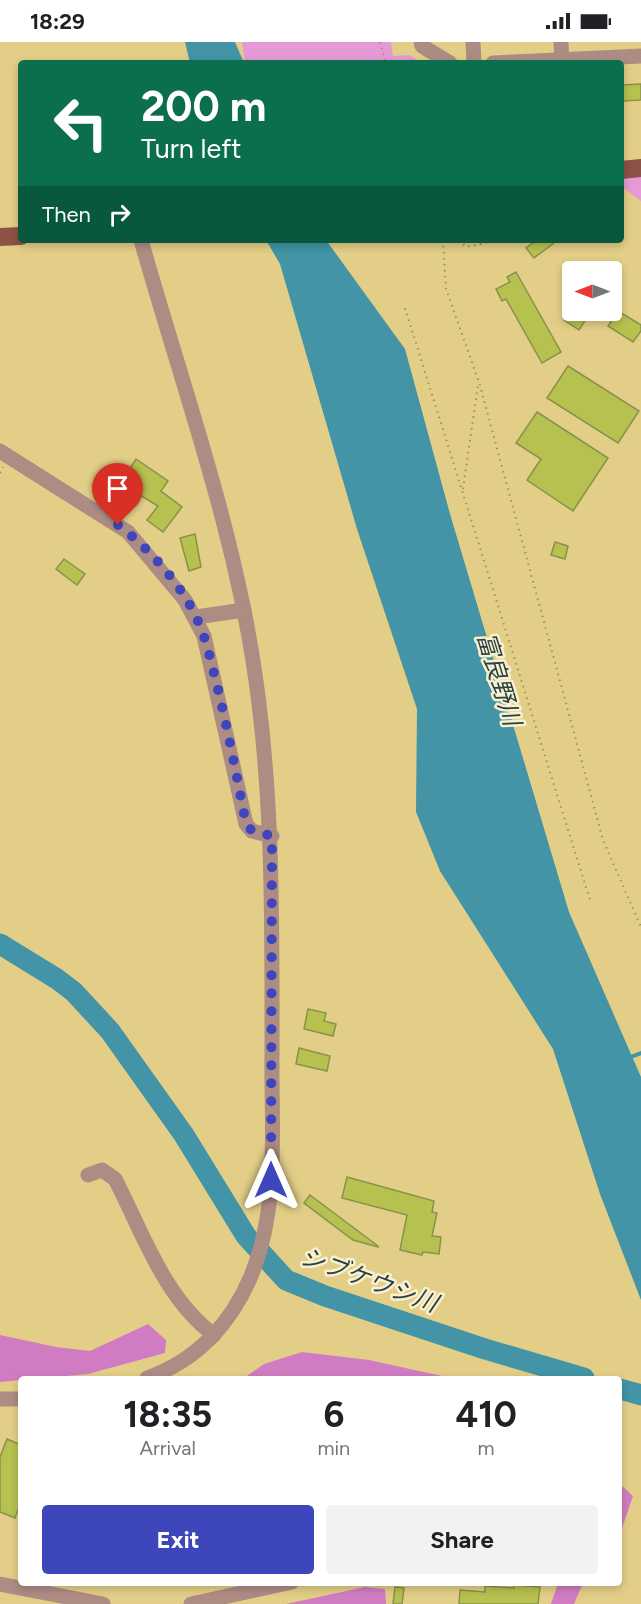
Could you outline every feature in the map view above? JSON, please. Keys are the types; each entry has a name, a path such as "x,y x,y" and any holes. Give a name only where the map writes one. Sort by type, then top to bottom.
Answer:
{"main road":[{"path":"624,170 641,168"},
{"path":"0,237 18,236"}],"street":[{"path":"421,42 422,46 442,60"},
{"path":"473,42 474,60"},
{"path":"561,42 562,60"},
{"path":"578,60 641,56"},
{"path":"142,243 228,543 244,610 264,742 272,836 271,1180 269,1207 258,1257 244,1292 214,1335 188,1359 151,1376"},
{"path":"0,451 128,532 172,580 196,617 204,636 218,688 246,824 252,831 272,836"},
{"path":"196,617 244,610"},
{"path":"88,1175 102,1170 116,1179 169,1287 194,1320 214,1335"},
{"path":"0,1399 18,1399"},
{"path":"0,1584 103,1604"},
{"path":"190,1604 273,1586"}],"path":[{"path":"380,42 385,60"},
{"path":"442,243 446,289 479,382 603,840 641,927"},
{"path":"462,243 466,247 486,243"},
{"path":"405,308 590,900"},
{"path":"463,490 479,382"}],"shaded area":[{"path":"242,42 391,42 393,56 409,55 417,60 245,60"},
{"path":"641,176 641,201 624,188 624,178"},
{"path":"148,1324 166,1340 165,1353 88,1374 18,1376 18,1380 0,1382 0,1335 56,1347 90,1351"},
{"path":"302,1352 369,1360 442,1376 247,1376 264,1364"},
{"path":"622,1486 633,1496 622,1528"},
{"path":"557,1586 582,1586 574,1604 551,1604"},
{"path":"365,1587 385,1589 386,1604 286,1604"}],"water":[{"path":"185,42 235,42 243,60 189,60"},
{"name":"富良野川","path":"268,243 328,243 405,349 450,514 569,912 641,1077 641,1300 600,1194 553,1049 440,871 416,812 417,709 357,529 280,264"}],"building":[{"path":"641,84 641,100 624,101 624,85"},
{"path":"533,243 554,243 534,258 526,248"},
{"path":"516,272 561,352 542,363 506,299 502,301 496,289 510,282 507,277"},
{"path":"622,313 641,325 641,331 633,342 608,326 611,321 622,321"},
{"path":"566,321 585,321 579,330"},
{"path":"568,366 639,411 618,443 547,398"},
{"path":"537,412 608,458 573,511 527,480 541,459 516,443"},
{"path":"136,459 168,481 161,491 182,507 163,532 147,520 158,506 120,483"},
{"path":"195,534 201,567 189,571 180,538"},
{"path":"555,542 568,546 565,559 551,555"},
{"path":"64,559 85,574 77,585 56,569"},
{"path":"308,1009 326,1013 324,1021 336,1024 333,1036 304,1029"},
{"path":"299,1048 330,1056 327,1071 296,1064"},
{"path":"347,1177 434,1201 432,1212 437,1213 432,1236 441,1237 439,1254 423,1252 422,1255 400,1250 407,1215 342,1198"},
{"path":"310,1195 378,1247 353,1240 304,1203"},
{"path":"7,1439 18,1444 18,1510 15,1518 0,1512 0,1457"},
{"path":"485,1586 514,1588 514,1586 540,1587 538,1604 459,1604 460,1590 485,1592"},
{"path":"395,1587 404,1588 402,1604 393,1604"}],"waterway":[{"name":"シブケウシ川","path":"0,944 74,992 110,1031 184,1135 246,1236 286,1280 325,1296 485,1349 577,1376"},
{"path":"628,1058 641,1053"},
{"name":"シブケウシ川","path":"622,1390 641,1395"}],"route":[{"path":"118,525 144,548 172,580 196,617 204,636 218,688 246,824 260,835 272,836 271,1180"}]}
